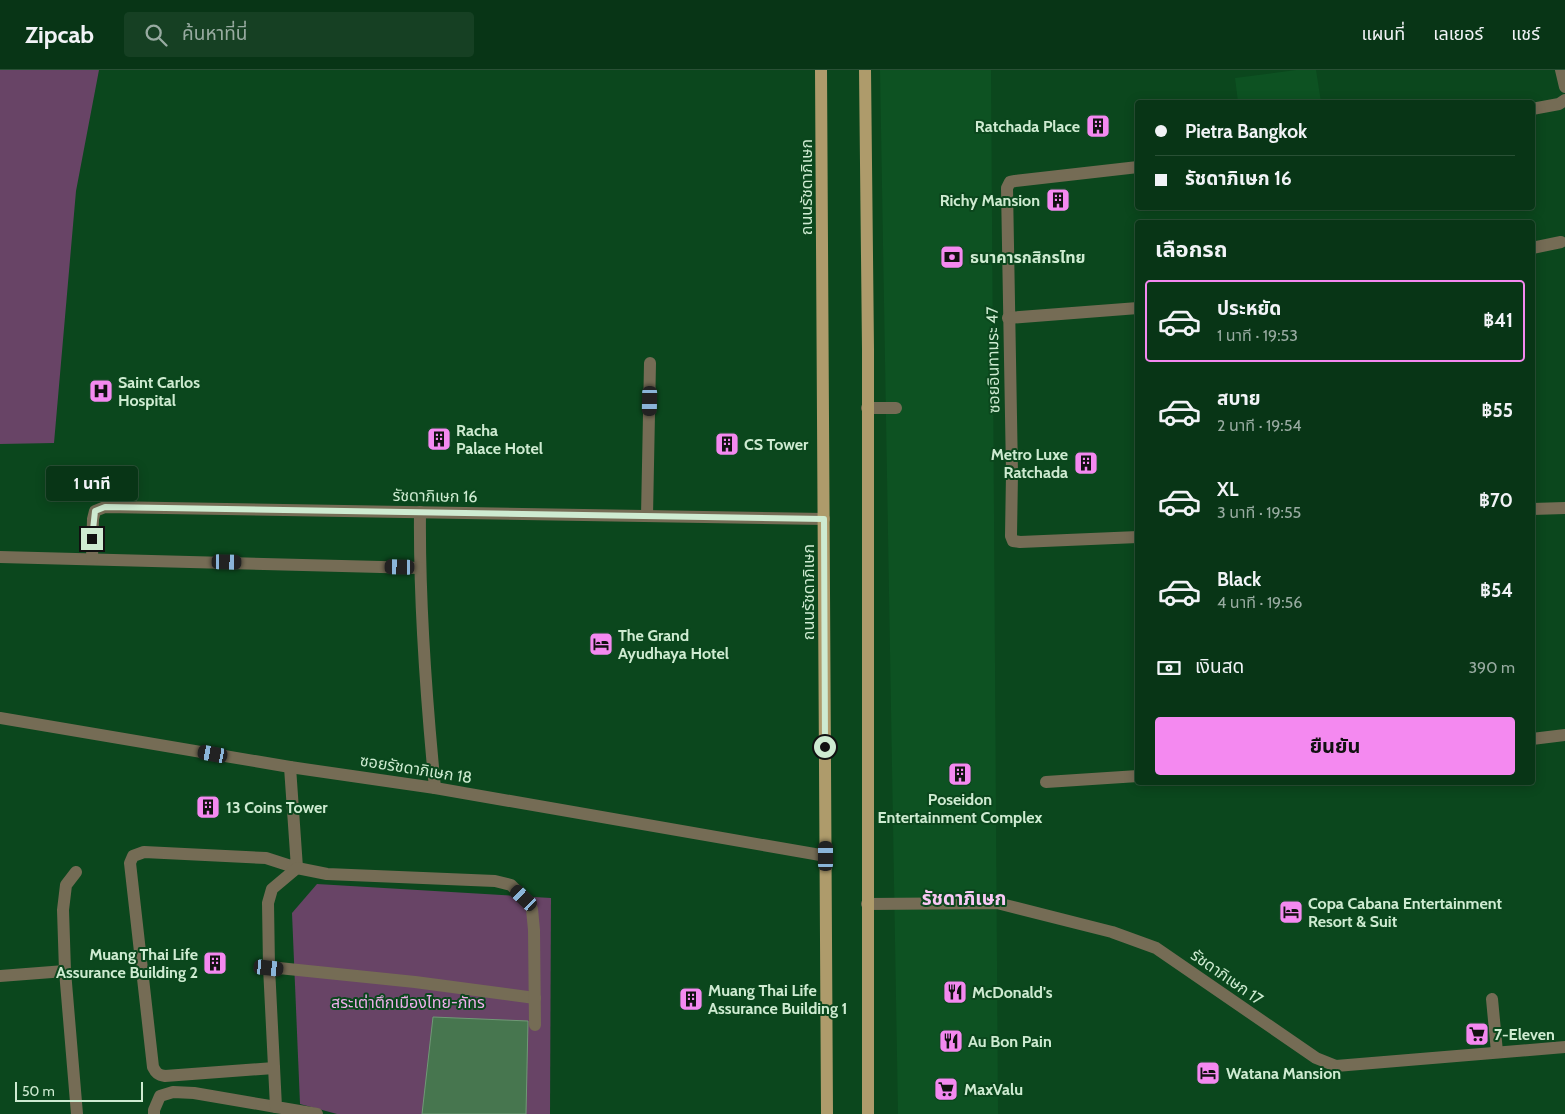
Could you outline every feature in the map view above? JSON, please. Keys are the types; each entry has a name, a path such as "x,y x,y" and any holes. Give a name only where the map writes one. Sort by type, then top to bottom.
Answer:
{"main road":[{"name":"ถนนรัชดาภิเษก","path":"821,70 828,1114"},
{"path":"865,70 868,1114"}],"street":[{"path":"1561,70 1565,87"},
{"path":"1535,108 1559,104 1565,100"},
{"name":"ซอยอินทามระ 47","path":"1135,167 1010,182 1007,188 1012,464 1011,536 1014,541 1135,537"},
{"path":"1535,247 1561,242"},
{"path":"1008,318 1135,308"},
{"path":"647,516 650,363"},
{"path":"867,408 896,408"},
{"name":"รัชดาภิเษก 16","path":"92,559 95,511 105,507 824,519"},
{"path":"1535,509 1565,508"},
{"path":"420,512 424,677 435,788"},
{"path":"0,557 420,568"},
{"name":"ซอยรัชดาภิเษก 18","path":"0,718 435,788 826,856"},
{"path":"1535,739 1565,735"},
{"path":"290,766 297,868"},
{"path":"1046,782 1135,776"},
{"path":"274,1068 165,1076 159,1076 155,1072 130,863 133,856 144,852 266,858 297,868 326,874 496,881 511,885 532,908 535,1025"},
{"path":"276,1106 269,968 268,903 272,889 297,868"},
{"path":"76,872 66,885 64,893 65,971 77,1114"},
{"name":"รัชดาภิเษก 17","path":"867,904 997,903 1112,932 1156,948 1316,1058 1336,1066 1565,1047"},
{"path":"269,968 415,982 535,998"},
{"path":"0,976 65,971"},
{"path":"1492,999 1497,1052"},
{"path":"154,1114 160,1096 173,1092 194,1093 317,1114"}],"shaded area":[{"path":"880,70 991,70 998,1114 898,1114"},
{"path":"1296,70 1316,70 1321,100 1238,100 1235,78"},
{"path":"433,1017 528,1021 526,1114 422,1114"}],"green space":[{"path":"0,70 99,70 76,191 54,443 0,444"},
{"name":"สระเต่าตึกเมืองไทย-ภัทร","path":"317,884 551,898 550,1114 337,1114 300,1104 292,913"}],"place":[{"name":"Ratchada Place","path":"1098,126"},
{"name":"Richy Mansion","path":"1058,200"},
{"name":"ธนาคารกสิกรไทย","path":"952,257"},
{"name":"Saint Carlos Hospital","path":"101,391"},
{"name":"Racha Palace Hotel","path":"439,439"},
{"name":"CS Tower","path":"727,444"},
{"name":"Metro Luxe Ratchada","path":"1086,463"},
{"name":"The Grand Ayudhaya Hotel","path":"601,644"},
{"name":"Poseidon Entertainment Complex","path":"960,774"},
{"name":"13 Coins Tower","path":"208,807"},
{"name":"Copa Cabana Entertainment Resort & Suit","path":"1291,912"},
{"name":"Muang Thai Life Assurance Building 2","path":"215,963"},
{"name":"McDonald's","path":"955,992"},
{"name":"Muang Thai Life Assurance Building 1","path":"691,999"},
{"name":"7-Eleven","path":"1477,1034"},
{"name":"Au Bon Pain","path":"951,1041"},
{"name":"Watana Mansion","path":"1208,1073"},
{"name":"MaxValu","path":"946,1089"}],"district":[{"name":"รัชดาภิเษก","path":"964,898"}],"route":[{"path":"92,539 95,511 105,507 824,519 825,747"}]}
